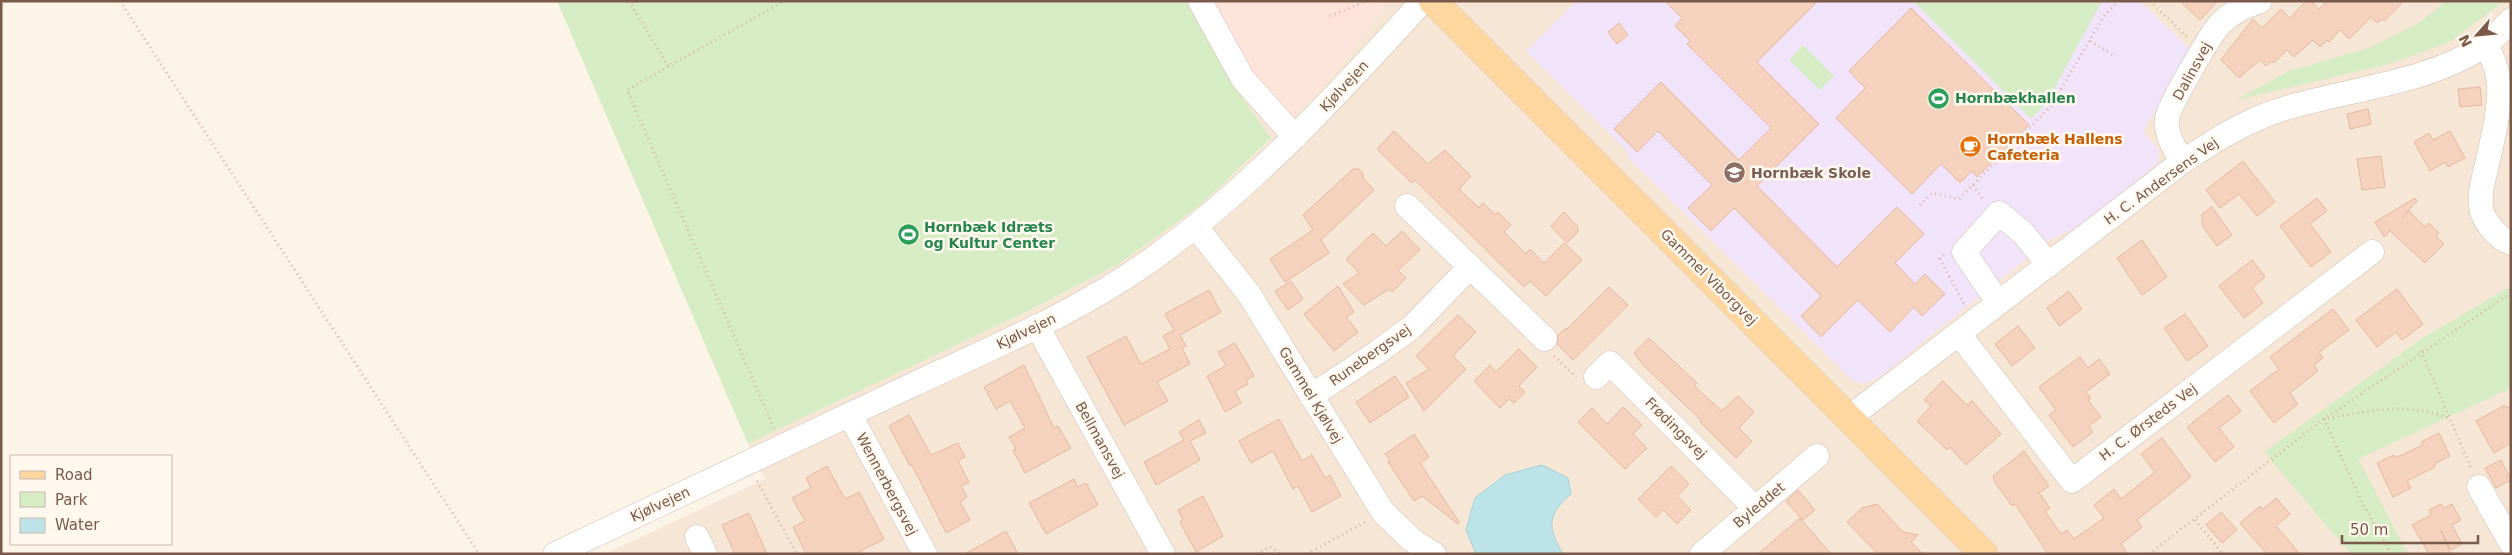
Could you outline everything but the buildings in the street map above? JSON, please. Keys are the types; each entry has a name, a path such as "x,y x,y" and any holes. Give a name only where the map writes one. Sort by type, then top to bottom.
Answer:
{"main road":[{"name":"Gammel Viborgvej","path":"1433,1 1850,417 1984,554"}],"street":[{"path":"1200,1 1243,79 1295,138"},
{"name":"Kjølvejen","path":"555,554 1037,326 1124,278 1196,227 1239,192 1295,138 1423,1"},
{"name":"Dalinsvej","path":"2182,162 2169,136 2167,117 2202,50 2220,24 2239,9 2260,1"},
{"name":"H. C. Andersens Vej","path":"1850,417 2182,162 2227,133 2282,109 2413,77 2449,63 2486,44 2511,20"},
{"path":"2486,44 2498,71 2500,92 2492,143 2482,187 2481,207 2489,226 2504,241 2511,243"},
{"path":"1407,206 1469,268 1545,339"},
{"path":"1998,302 1964,252 1999,213 2023,233 2049,265"},
{"name":"Gammel Kjølvej","path":"1196,227 1249,294 1383,512 1412,540 1434,554"},
{"name":"H. C. Ørsteds Vej","path":"1959,334 2072,480 2372,252"},
{"name":"Runebergsvej","path":"1311,396 1412,327 1469,268"},
{"name":"Bellmansvej","path":"1037,326 1163,554"},
{"name":"Frødingsvej","path":"1596,377 1610,363 1755,508"},
{"name":"Wennerbergsvej","path":"850,414 925,554"},
{"name":"Byleddet","path":"1702,554 1817,456"},
{"path":"2479,487 2504,517 2511,543"}],"path":[{"path":"120,1 479,554"},
{"path":"629,1 668,66"},
{"path":"782,447 626,90 784,1"},
{"path":"1330,16 1366,1"},
{"path":"1920,205 1932,193 1959,199 2052,106 2104,16 2118,1"},
{"path":"2150,1 2202,50"},
{"path":"2090,41 2113,55"},
{"path":"2149,554 2324,419 2421,351 2511,293"},
{"path":"1545,339 1541,343 1586,387 1596,377"},
{"path":"2421,351 2479,487"},
{"path":"2324,419 2358,412 2410,409 2435,412 2450,419"},
{"path":"2324,419 2364,506 2391,554"},
{"path":"748,463 796,554"},
{"path":"1307,554 1383,512"},
{"path":"2195,520 2223,554"},
{"path":"1257,554 1270,546 1281,554"}],"shaded area":[{"path":"1188,1 2511,1 2511,554 605,554 765,479 748,444 1028,311 1119,264 1199,206 1271,139 1236,89"},
{"path":"1188,1 1383,1 1384,4 1339,67 1305,106 1278,131 1236,89"},
{"path":"1577,1 2140,1 2190,49 2143,132 2159,150 2158,163 2081,225 2048,241 1877,379 1862,383 1856,382 1848,376 1630,159 1626,150 1526,51"}],"green space":[{"name":"Hornbæk Idræts og Kultur Center","path":"557,1 1188,1 1236,89 1271,138 1199,206 1119,264 1028,311 748,444"},
{"path":"1913,1 2102,1 2047,102 2031,119"},
{"path":"2446,1 2504,1 2451,41 2389,64 2236,100 2289,71 2369,48 2419,23"},
{"path":"1803,45 1834,76 1820,90 1789,60"},
{"path":"2511,286 2511,388 2358,459 2408,554 2351,554 2264,452 2423,338"}],"water":[{"path":"1542,465 1568,478 1571,494 1557,508 1552,522 1554,536 1563,554 1476,554 1466,530 1475,498 1505,475"}],"place":[{"name":"Hornbækhallen","path":"1939,98"},
{"name":"Hornbæk Hallens Cafeteria","path":"1971,147"},
{"name":"Hornbæk Skole","path":"1735,173"},
{"name":"Hornbæk Idræts og Kultur Center","path":"908,235"}]}
